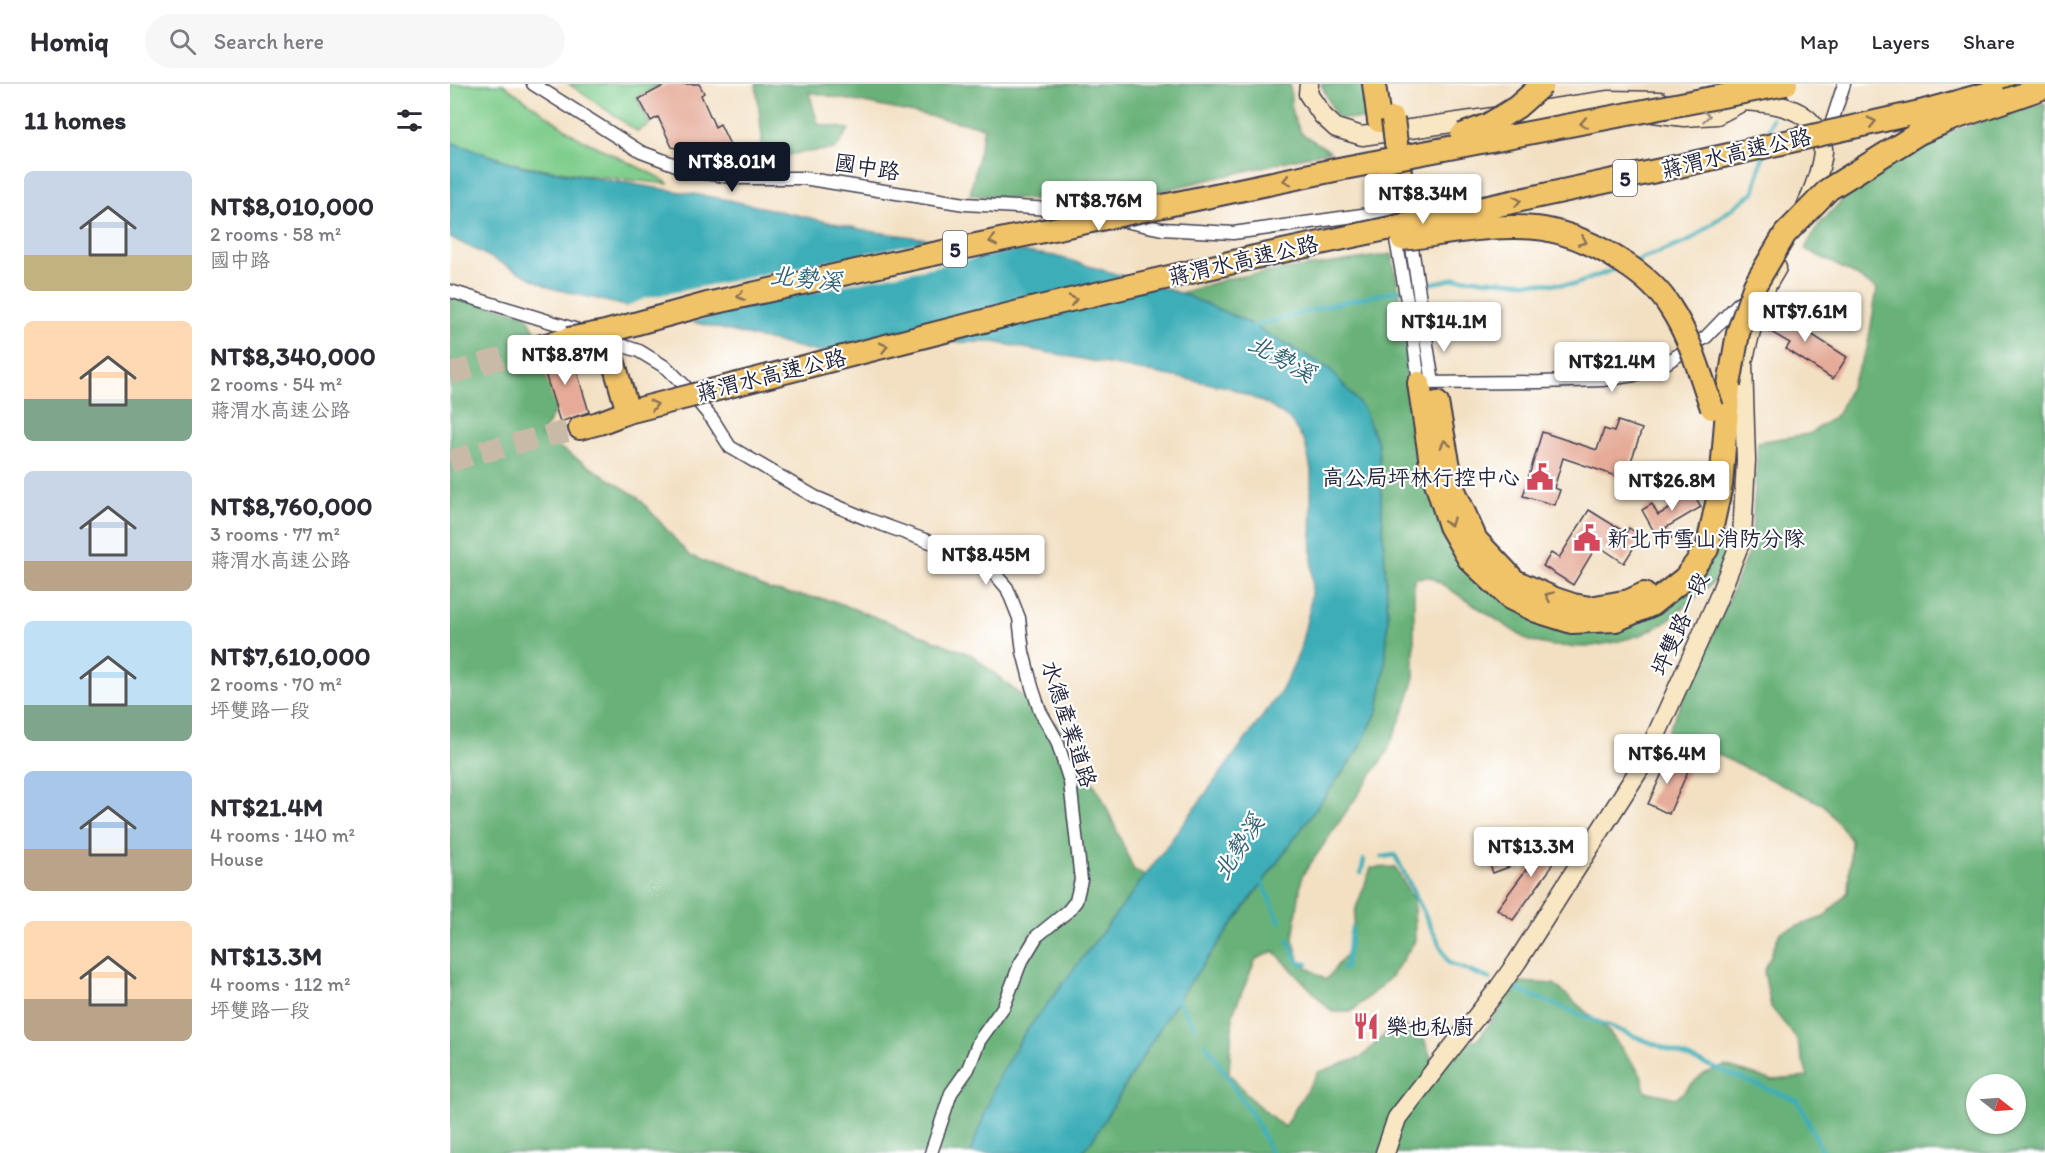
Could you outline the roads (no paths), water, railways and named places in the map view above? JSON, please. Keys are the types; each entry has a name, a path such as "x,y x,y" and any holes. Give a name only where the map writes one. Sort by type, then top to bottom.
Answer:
{"highway":[{"path":"1374,84 1386,120"},
{"path":"1388,84 1386,120 1398,210"},
{"path":"1344,168 1452,139 1488,125 1516,107 1543,84"},
{"name":"5","path":"535,348 787,286 1344,168 1786,84"},
{"name":"蔣渭水高速公路","path":"590,425 628,412 1023,311 1255,257 1658,171 1909,114 2015,84"},
{"path":"1426,383 1432,470 1450,526 1469,559 1510,598 1537,611 1572,622 1616,620 1651,605 1685,578 1707,549 1722,485 1729,386 1738,333 1755,285 1785,234 1829,189 1919,133 1948,120 2045,87"},
{"path":"1255,257 1469,231 1544,229 1573,237 1607,252 1636,272 1670,306 1688,341 1712,408 1707,502 1698,538 1685,565 1662,585 1629,601 1590,608 1555,599 1515,581 1476,540 1453,488 1426,383"},
{"path":"605,332 628,412"}],"street":[{"name":"國中路","path":"533,84 641,153 692,171 738,178 804,178 965,204 1067,210 1162,229 1233,233 1398,210"},
{"path":"1309,84 1308,94 1323,116 1336,128 1362,136 1609,100 1743,101 1790,108 1806,116 1815,125 1824,148"},
{"path":"1824,148 1844,84"},
{"name":"坪雙路一段","path":"1385,1153 1397,1118 1504,980 1644,762 1717,601 1742,538 1746,460 1743,362 1767,285 1794,237 1824,148"},
{"path":"1398,210 1412,247 1418,328 1426,383 1602,380 1634,375 1663,365 1706,337 1738,304 1767,285"},
{"path":"1398,210 1398,250 1418,328"},
{"name":"水德產業道路","path":"450,291 579,330 639,351 667,368 684,385 713,420 730,447 815,497 936,544 995,574 1007,588 1019,618 1023,652 1032,687 1040,711 1057,741 1070,782 1081,880 1076,901 1068,911 1036,936 1020,964 1004,1006 979,1041 968,1069 951,1093 931,1153"}],"water":[{"name":"北勢溪","path":"450,142 520,166 724,199 869,231 1055,256 1180,293 1241,319 1330,369 1363,408 1378,444 1388,618 1385,667 1378,710 1359,749 1174,1005 1093,1139 1081,1153 970,1153 999,1076 1024,1034 1130,896 1282,690 1299,653 1309,612 1312,584 1311,470 1305,442 1290,420 1267,404 1228,387 993,342 901,343 818,352 551,288 450,237"}],"waterway":[{"path":"1767,138 1772,118"},
{"path":"1634,262 1689,241 1754,192 1763,155"},
{"name":"北勢溪","path":"1249,328 1334,304 1457,278 1573,285 1618,268"},
{"path":"1382,857 1395,855 1449,963 1490,979"},
{"path":"1361,873 1364,860"},
{"path":"1260,878 1280,922"},
{"path":"1342,969 1345,969 1352,928"},
{"path":"1288,940 1299,963 1307,964"},
{"path":"1513,988 1798,1101 1823,1153"},
{"path":"1175,997 1195,1027"},
{"path":"1206,1044 1256,1121 1271,1153"}],"tunnel":[{"path":"450,374 535,348"},
{"path":"450,462 469,455 580,428"}],"place":[{"name":"高公局坪林行控中心","path":"1540,477"},
{"name":"新北市雪山消防分隊","path":"1587,538"},
{"name":"樂也私廚","path":"1366,1026"}]}
